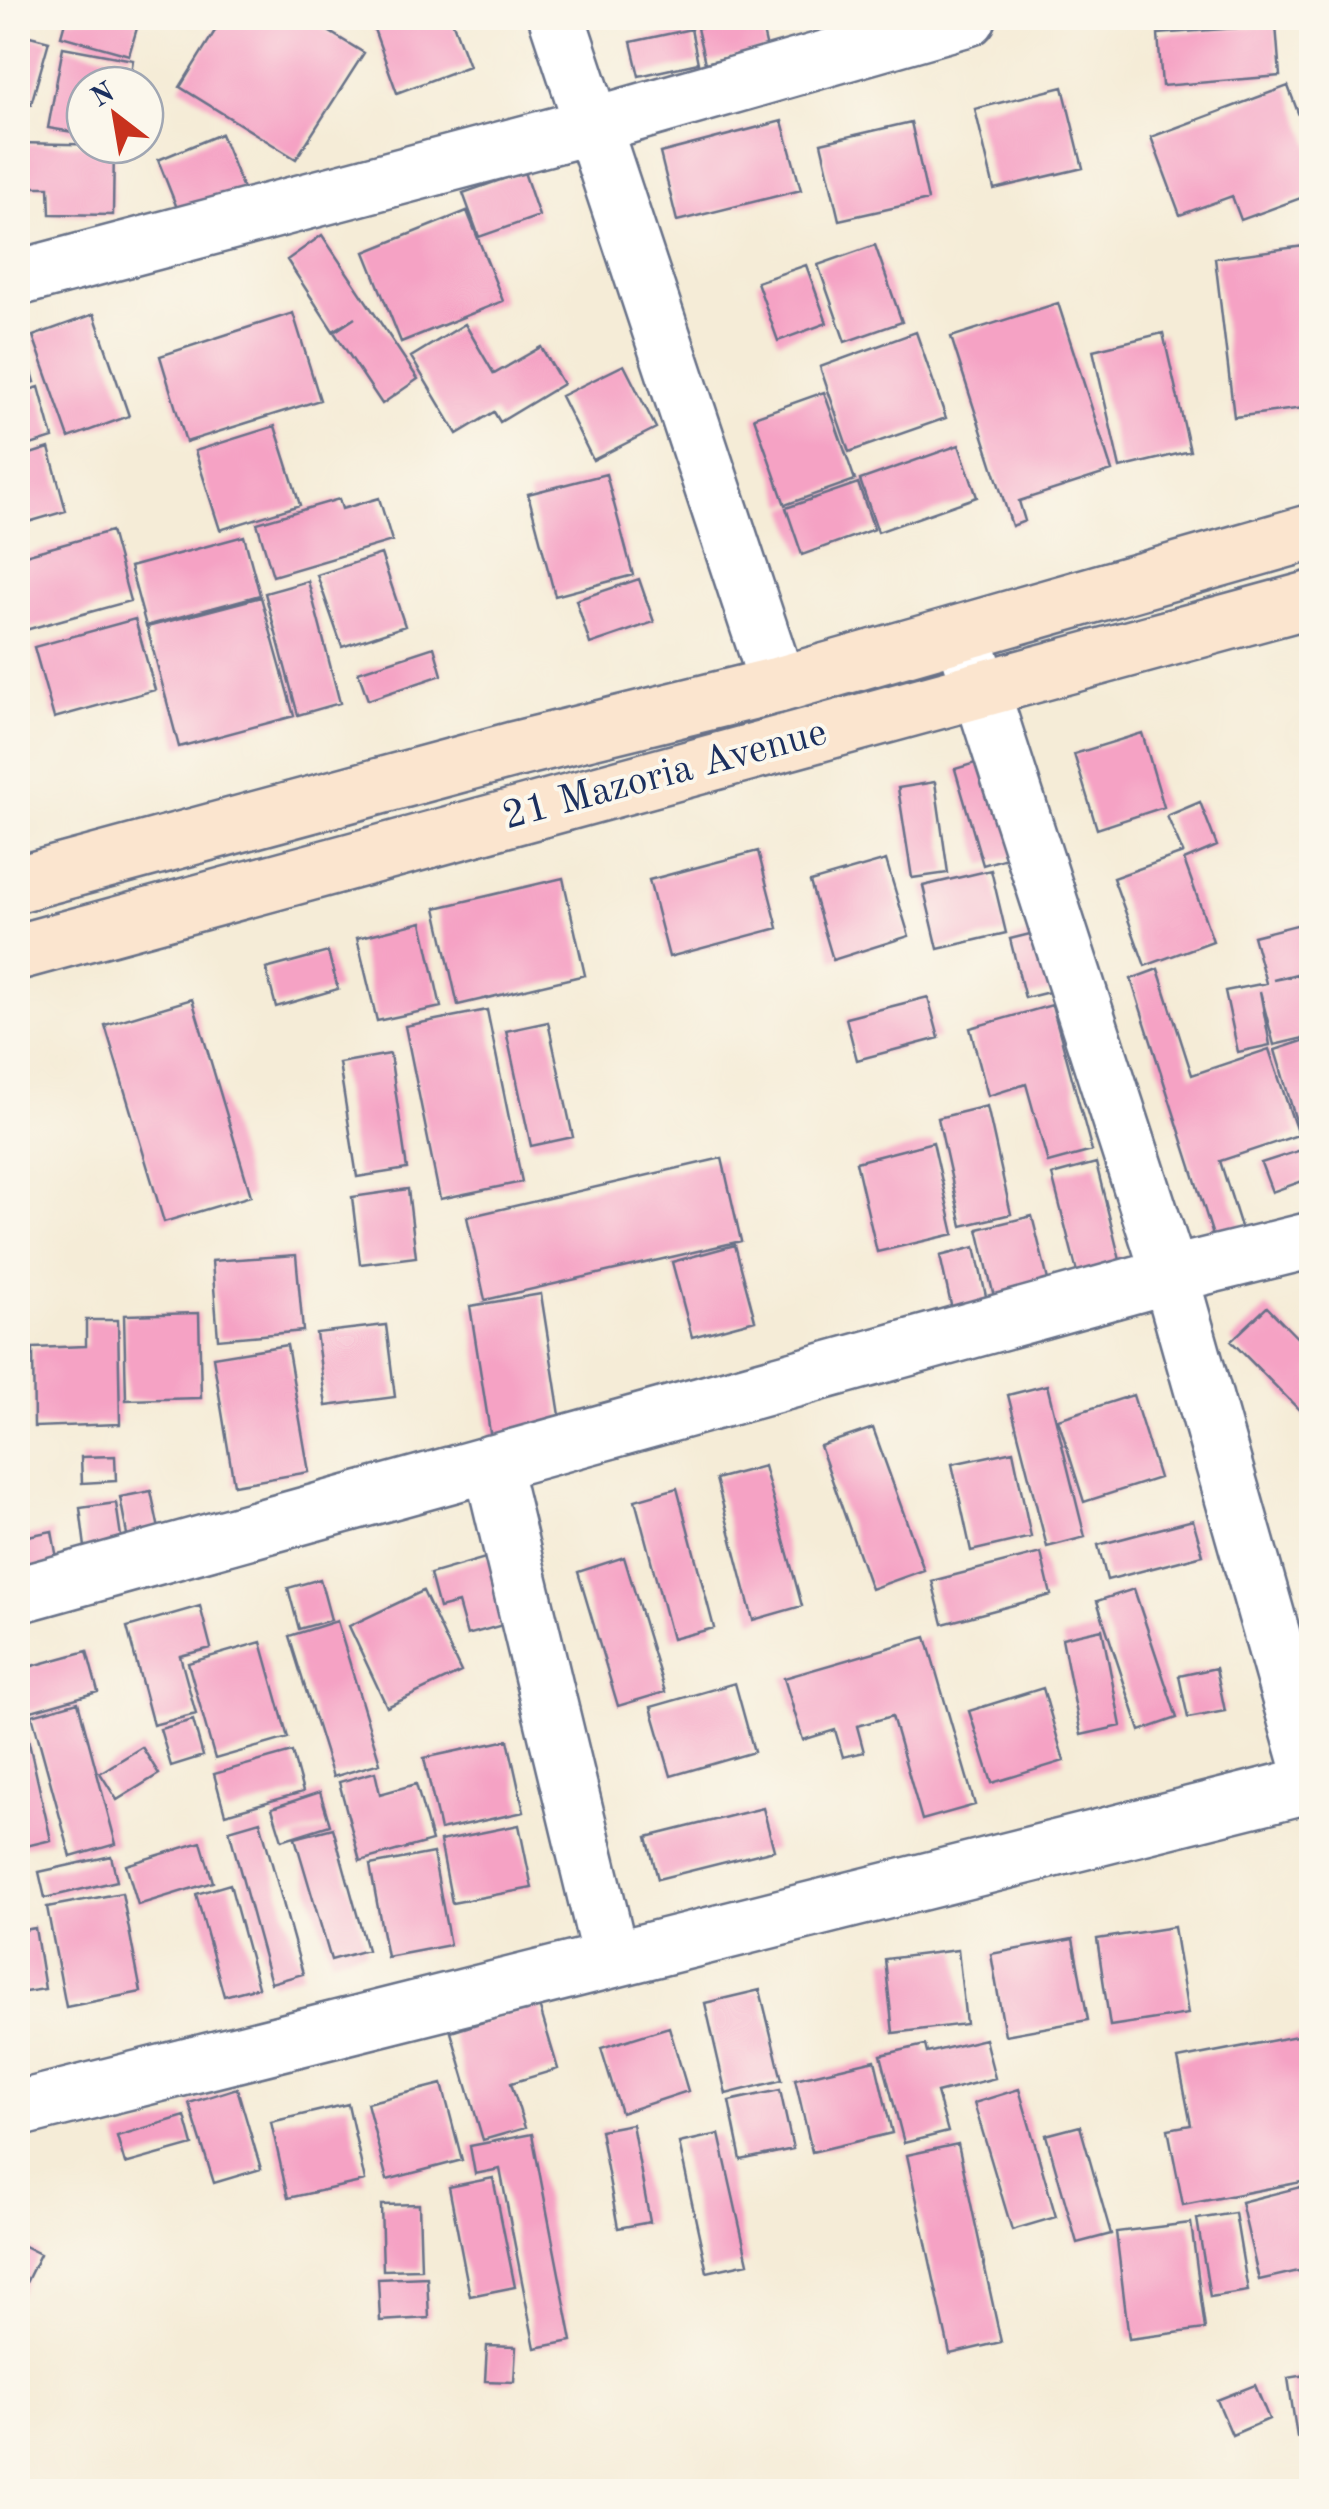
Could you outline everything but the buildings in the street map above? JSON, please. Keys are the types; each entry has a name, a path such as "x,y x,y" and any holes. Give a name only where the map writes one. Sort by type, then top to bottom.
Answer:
{"main road":[{"name":"21 Mazoria Avenue","path":"18,884 963,634 1312,532"},
{"name":"21 Mazoria Avenue","path":"18,952 1312,599"}],"street":[{"path":"556,18 778,684"},
{"path":"18,278 592,126 968,18"},
{"path":"963,634 1170,1275 1312,1776"},
{"path":"18,1595 1170,1275 1312,1240"},
{"path":"490,1464 611,1960"},
{"path":"18,2109 1312,1784"}]}
